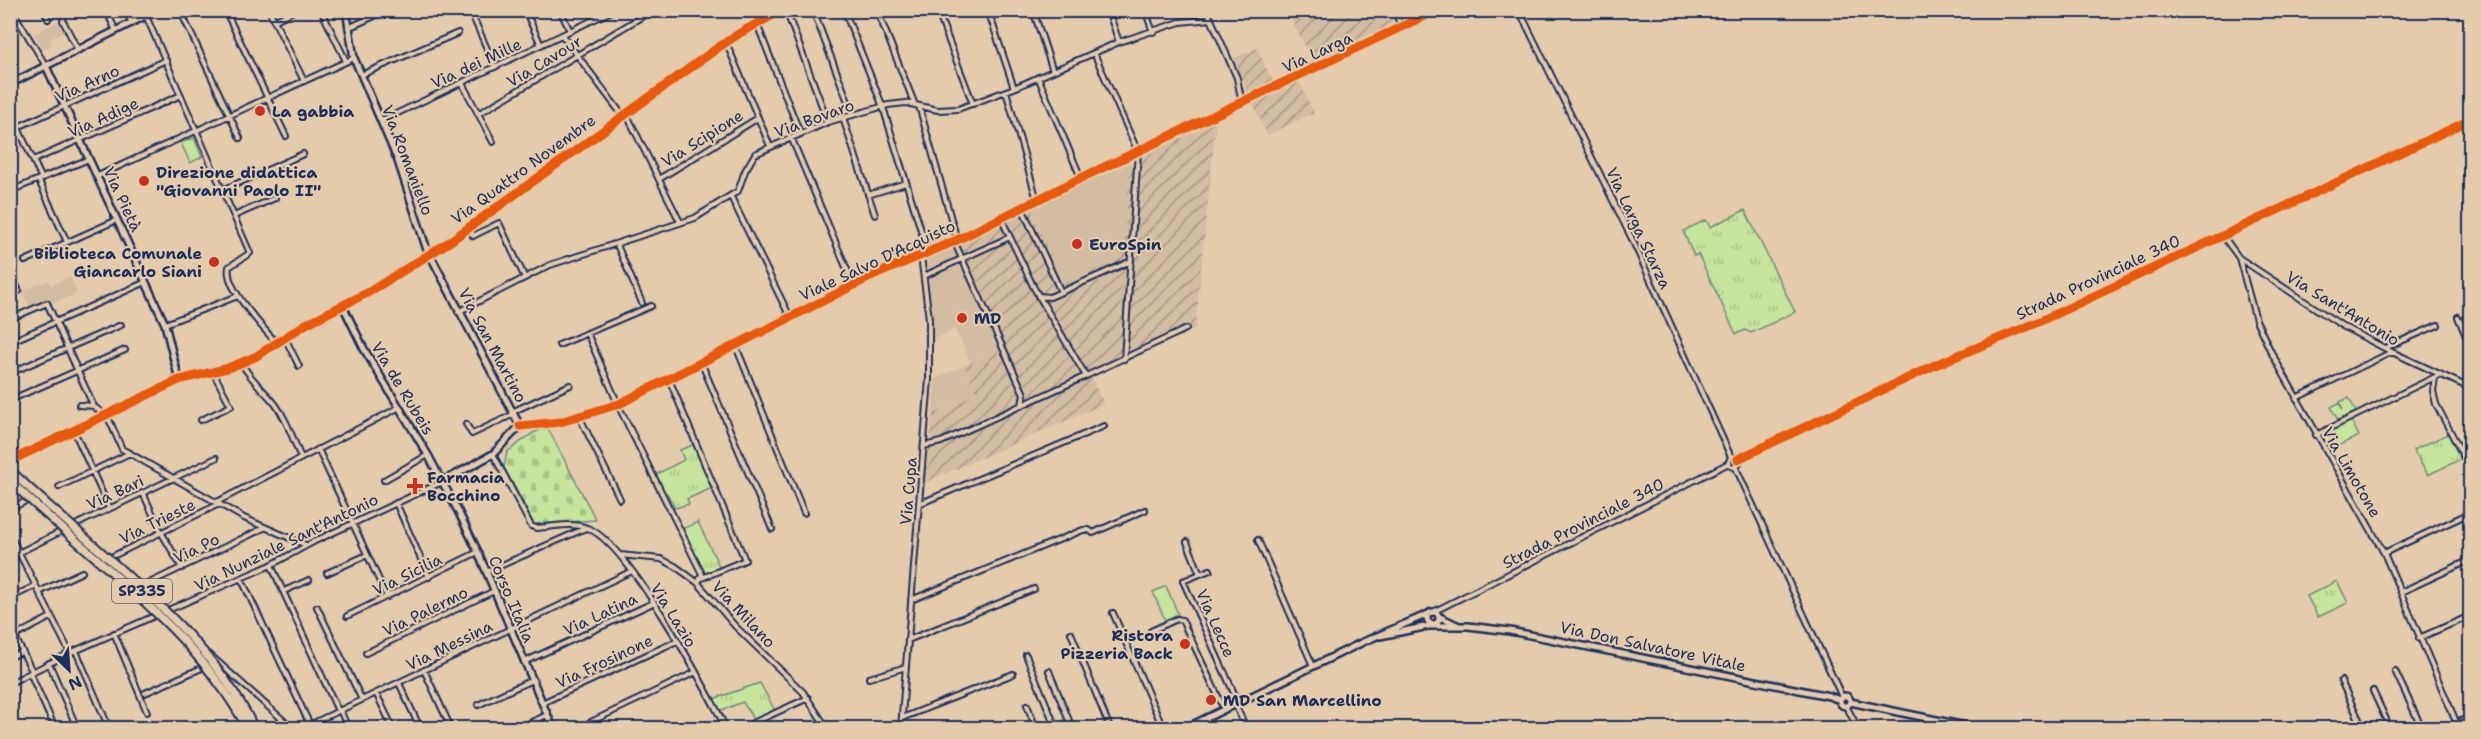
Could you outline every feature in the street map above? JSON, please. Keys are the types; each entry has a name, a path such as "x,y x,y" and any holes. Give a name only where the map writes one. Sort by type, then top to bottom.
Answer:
{"highway":[{"name":"SP335","path":"10,470 147,595 194,642 215,665 254,729"},
{"name":"SP335","path":"10,481 111,572 198,656 247,729"}],"street":[{"path":"12,10 46,66"},
{"path":"44,10 48,19"},
{"path":"65,10 63,21 78,50"},
{"path":"106,10 116,31"},
{"path":"126,10 132,24"},
{"path":"11,82 157,10"},
{"path":"180,10 240,138"},
{"path":"225,10 286,136"},
{"path":"269,10 304,81"},
{"path":"274,21 295,10"},
{"path":"321,10 346,62"},
{"name":"Via Romaniello","path":"346,10 354,58 398,161 414,207 421,236 430,254"},
{"path":"348,28 388,10"},
{"path":"470,10 495,67"},
{"path":"525,10 541,45"},
{"path":"560,10 570,32"},
{"name":"Via dei Mille","path":"380,122 614,10"},
{"name":"Via Cavour","path":"478,114 653,10"},
{"path":"784,10 828,122"},
{"name":"Via Quattro Novembre","path":"179,380 241,363 430,254 726,42 757,24 770,13 784,10"},
{"path":"813,10 853,115"},
{"path":"844,10 883,107 928,253"},
{"path":"877,10 917,106 955,241 1024,394 1022,405"},
{"path":"937,10 973,104"},
{"path":"988,10 1014,88"},
{"path":"1033,10 1053,71"},
{"path":"1108,10 1119,42"},
{"path":"1145,10 1153,32"},
{"path":"1207,10 1237,78 1242,103"},
{"path":"1394,10 1402,28"},
{"name":"Via Larga","path":"1242,103 1437,10"},
{"name":"Via Larga Starza","path":"1519,10 1631,237 1731,458"},
{"path":"146,16 250,253 229,267 228,277 238,296 277,344"},
{"name":"Via Bovaro","path":"458,312 549,265 695,218 738,191 745,171 755,154 828,122 906,103 938,110 958,109 1014,88 1119,42 1180,22 1211,19"},
{"path":"757,24 800,133"},
{"path":"361,75 458,33"},
{"path":"562,35 624,115 680,222"},
{"path":"726,42 770,147"},
{"path":"1094,53 1138,152 1124,358"},
{"path":"98,176 354,58"},
{"name":"Via Arno","path":"18,127 166,60"},
{"name":"Via Pietà","path":"46,66 165,324 179,380"},
{"path":"1038,77 1081,178"},
{"path":"462,83 493,142"},
{"path":"1006,91 1037,200"},
{"name":"Via Adige","path":"34,160 181,95"},
{"name":"Viale Salvo D'Acquisto","path":"520,426 580,418 619,404 854,286 955,241 1081,178 1242,103"},
{"path":"10,111 34,160 40,180 67,242"},
{"name":"Via Scipione","path":"659,179 758,118"},
{"path":"843,118 874,215"},
{"name":"Strada Provinciale 340","path":"1738,459 1935,365 2034,324 2470,120"},
{"path":"791,137 854,286"},
{"path":"223,190 303,153"},
{"path":"10,191 90,158"},
{"path":"868,195 906,183"},
{"path":"731,196 790,317"},
{"path":"234,216 275,198"},
{"path":"1022,208 1061,292"},
{"path":"1001,218 1038,296 1086,376"},
{"path":"25,261 118,220"},
{"path":"469,227 473,236 499,223 525,278"},
{"name":"Via Limotone","path":"2223,236 2239,258 2256,320 2316,435 2385,553 2457,724"},
{"path":"924,276 1010,237"},
{"path":"617,245 642,303"},
{"name":"Via San Martino","path":"430,254 458,312 520,426 493,454 442,482"},
{"name":"Via Cupa","path":"901,729 930,349 921,256"},
{"name":"Via Sant'Antonio","path":"2239,258 2344,327 2437,376 2470,388"},
{"path":"1038,296 1050,297 1131,261"},
{"path":"10,272 19,291"},
{"path":"10,342 146,282"},
{"path":"165,324 238,296"},
{"path":"1045,308 1050,297"},
{"path":"10,319 47,303 94,407"},
{"name":"Via de Rubeis","path":"343,306 364,348 442,482"},
{"path":"559,345 651,306"},
{"path":"2458,317 2470,346"},
{"path":"10,373 121,325"},
{"path":"2385,348 2438,325"},
{"path":"924,446 933,446 1186,329"},
{"path":"587,333 702,578"},
{"path":"285,338 299,366"},
{"path":"735,344 804,513"},
{"path":"10,400 125,350"},
{"path":"2296,398 2392,352"},
{"path":"701,362 772,529"},
{"path":"241,363 252,381 272,399 301,458"},
{"path":"201,420 231,406 213,372"},
{"path":"2316,435 2437,376"},
{"path":"2437,376 2433,391 2436,404 2470,469"},
{"path":"669,379 745,560 702,578 698,584"},
{"path":"10,461 179,380"},
{"path":"466,424 472,434 570,385"},
{"path":"1024,394 1036,399"},
{"path":"79,405 94,407 107,415 119,445 130,453 264,528 306,546"},
{"name":"Via Trieste","path":"105,560 398,408"},
{"path":"580,418 620,499"},
{"path":"919,504 1104,426"},
{"path":"74,431 110,508"},
{"path":"318,449 387,597"},
{"path":"59,487 130,453"},
{"path":"493,454 531,526 537,528 573,525 586,528"},
{"path":"384,480 428,455"},
{"name":"Via Bari","path":"10,557 216,458"},
{"path":"1735,466 1738,464 1738,459 1731,458 1729,463 1735,466 1842,704 1858,704 1975,729"},
{"name":"Strada Provinciale 340","path":"1435,614 1447,604 1729,463"},
{"path":"10,476 67,529 165,612 216,662 292,729"},
{"name":"Via Nunziale Sant'Antonio","path":"10,683 114,633 272,565 306,546 442,482"},
{"name":"Corso Italia","path":"442,482 478,552 553,729"},
{"path":"143,493 161,532 182,568"},
{"path":"10,509 33,497"},
{"path":"396,503 429,577"},
{"path":"911,600 1083,530 1093,533 1145,510"},
{"path":"2385,553 2470,513"},
{"name":"Via Po","path":"138,588 264,528"},
{"path":"485,573 586,528"},
{"name":"Via Lazio","path":"586,528 603,537 632,571 696,672 726,729"},
{"path":"10,535 70,653"},
{"path":"1258,540 1313,667"},
{"path":"1187,542 1200,574"},
{"name":"Via Sicilia","path":"347,616 478,552"},
{"path":"327,573 366,555"},
{"name":"Via Milano","path":"619,555 661,560 675,566 698,584 735,626 808,698 827,729"},
{"path":"2401,592 2470,560"},
{"path":"272,565 348,729"},
{"name":"Via Lecce","path":"1210,570 1183,581 1236,703"},
{"name":"Via Messina","path":"303,729 632,571"},
{"path":"39,592 82,572"},
{"path":"241,579 310,725"},
{"path":"284,591 309,580"},
{"path":"10,598 35,586"},
{"path":"908,640 1034,589"},
{"name":"Via Palermo","path":"366,653 494,591"},
{"name":"Via Latina","path":"524,662 653,603"},
{"path":"317,607 362,700"},
{"path":"1113,613 1163,729"},
{"path":"1434,625 1427,620 1435,614"},
{"path":"1434,625 1435,614"},
{"name":"Via Don Salvatore Vitale","path":"1188,728 1236,703 1380,636 1435,614 1458,626"},
{"path":"2419,638 2470,616"},
{"path":"15,636 51,617"},
{"path":"1151,631 1177,619 1182,620 1224,709"},
{"name":"Via Don Salvatore Vitale","path":"1380,636 1434,625 1510,631 1841,698"},
{"path":"10,627 55,729"},
{"path":"114,633 147,712"},
{"path":"1071,633 1110,729"},
{"name":"Via Frosinone","path":"542,703 677,641"},
{"path":"76,651 110,729"},
{"path":"10,657 22,652"},
{"path":"1026,656 1056,729"},
{"path":"145,693 216,662"},
{"path":"49,663 78,729"},
{"path":"869,678 906,667"},
{"path":"424,670 451,729"},
{"path":"1049,671 1072,729"},
{"path":"2395,671 2422,729"},
{"path":"578,729 696,672"},
{"path":"902,718 1013,674"},
{"path":"478,705 532,680"},
{"path":"2342,681 2363,729"},
{"name":"Via Messina","path":"399,683 420,729"},
{"path":"2373,691 2390,729"},
{"path":"376,693 393,729"},
{"path":"742,729 808,698"},
{"path":"1236,703 1246,729"},
{"path":"1848,704 1858,729"},
{"path":"1027,705 1036,729"},
{"path":"519,729 547,715"},
{"path":"2447,729 2470,720"}],"shaded area":[{"path":"1287,11 1388,11 1395,28 1315,66"},
{"path":"57,22 63,32 50,39 52,45 43,50 34,34"},
{"path":"1257,48 1274,84 1249,95 1233,59"},
{"path":"1299,81 1314,113 1267,135 1252,102"},
{"path":"1216,121 1195,329 1091,377 1104,404 924,483 933,414 977,393 964,366 1000,350 954,246 1031,208 1063,284 1123,257 1130,163"},
{"path":"1130,163 1124,257 1063,284 1031,208"},
{"path":"954,246 1000,350 971,363 955,329 934,339 927,259"},
{"path":"70,276 77,293 52,304 49,300 30,308 22,291 48,280 51,286"},
{"path":"964,366 977,393 933,414 935,379"}],"green space":[{"path":"194,138 202,157 190,163 181,143"},
{"path":"1745,210 1795,312 1751,333 1745,330 1736,334 1698,254 1694,256 1683,231 1706,220 1710,227"},
{"path":"2349,398 2356,412 2338,420 2331,407 2339,403 2343,410 2340,402"},
{"path":"2351,420 2359,436 2329,450 2321,435"},
{"path":"547,427 596,520 534,524 504,467 507,452 533,433"},
{"path":"2448,434 2461,459 2428,475 2413,450"},
{"path":"693,445 712,488 687,499 689,504 675,508 655,475 684,460 680,450"},
{"path":"698,522 720,568 705,574 682,529"},
{"path":"2337,581 2348,603 2318,617 2307,596"},
{"path":"1166,586 1178,614 1165,620 1153,592"},
{"path":"760,683 775,711 754,721 743,702 719,711 713,699"}],"cycle path":[{"path":"10,461 179,380 228,368 255,357 306,324 369,292 449,242 719,47 782,10"},
{"path":"520,426 560,422 619,404 870,277 957,240 1081,178 1437,10"},
{"path":"1738,459 1935,365 2034,324 2470,120"}],"place":[{"name":"La gabbia","path":"260,111"},
{"name":"Direzione didattica \"Giovanni Paolo II\"","path":"144,181"},
{"name":"EuroSpin","path":"1077,244"},
{"name":"Biblioteca Comunale Giancarlo Siani","path":"214,262"},
{"name":"MD","path":"962,318"},
{"name":"Farmacia Bocchino","path":"415,486"},
{"name":"Ristora Pizzeria Back","path":"1185,644"},
{"name":"MD San Marcellino","path":"1211,700"}]}
